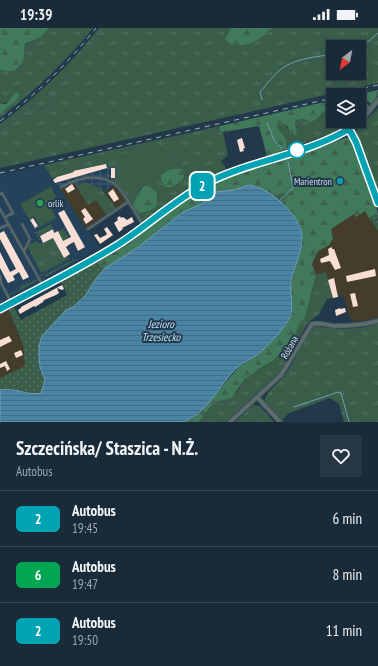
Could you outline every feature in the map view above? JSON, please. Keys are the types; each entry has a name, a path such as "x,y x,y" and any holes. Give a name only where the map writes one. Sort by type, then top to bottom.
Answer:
{"street":[{"path":"366,114 378,100"},
{"path":"0,309 107,251 191,192 223,176 273,160 333,138 349,129 356,142 376,204"},
{"name":"Różana","path":"230,422 278,378 288,365 312,324 317,323 347,326 378,321"},
{"path":"257,398 280,422"}],"lane":[{"path":"366,105 372,109"},
{"path":"61,187 72,181 80,179 98,179 117,186 144,226"},
{"path":"0,194 2,193 13,213 5,217"},
{"path":"88,229 128,202"},
{"path":"0,209 43,286"},
{"path":"0,228 6,225 7,221"},
{"path":"22,224 30,239 24,251"},
{"path":"6,225 10,227"},
{"path":"0,276 1,283 12,303"}],"path":[{"path":"0,134 17,117 30,112 47,112 54,89 102,28"},
{"path":"167,154 172,156 191,192"},
{"path":"273,160 274,182"},
{"path":"306,216 328,209 335,182 339,174 359,178 364,181 373,199"},
{"path":"0,388 17,384 32,376 37,358 41,331 92,278 96,271 132,248 202,196 230,184 254,178 264,178 286,185 293,192 306,216 308,226 307,238 294,283 292,313 282,332 275,341 260,356 239,370 213,403 191,422"},
{"path":"376,204 378,218"},
{"path":"35,229 40,227 34,217 30,220 44,246 66,262"},
{"path":"32,225 37,222"},
{"path":"64,228 69,238"},
{"path":"38,237 53,229"},
{"path":"7,295 29,280 33,281 41,275 72,259 69,255"},
{"path":"34,268 58,256"},
{"path":"24,268 28,267"},
{"path":"76,294 74,285 84,275 81,268"},
{"path":"41,275 44,280"},
{"path":"275,341 276,345 280,348 282,361 288,365"},
{"path":"213,403 217,405 231,403 247,407"}],"shaded area":[{"path":"108,164 111,167 116,167 116,179 112,179 114,185 105,192 98,186 83,183 76,186 74,182 60,190 53,179 73,171"},
{"path":"44,165 100,249 1,303 0,175"},
{"path":"74,182 88,205 96,200 108,217 87,231 60,190"},
{"path":"114,185 128,204 118,211 105,192"},
{"path":"365,211 378,230 378,318 353,322 349,316 343,295 333,298 326,272 316,275 312,264 318,251 329,245 330,229 354,214"},
{"path":"9,310 23,345 25,367 0,378 0,314"}],"green space":[{"path":"0,28 50,28 39,38 25,44 24,57 21,65 15,70 4,71 0,70"},
{"path":"50,28 93,28 72,53 49,76 0,118 0,114 17,100 20,95 15,93 7,102 0,104 0,70 4,71 19,68 24,58 25,45 39,38"},
{"path":"99,28 230,28 226,35 265,34 273,28 378,28 378,83 356,88 326,88 326,95 0,168 0,124 27,103 77,54"},
{"path":"230,28 273,28 252,43 236,45 231,44 225,39"},
{"path":"378,90 378,95 372,104 366,101 366,93"},
{"path":"17,92 20,95 17,100 0,114 0,104 6,104"},
{"path":"326,102 326,110 316,119 311,122 304,119 296,120 295,123 297,131 294,135 290,135 288,127 285,124 279,123 277,127 286,140 287,149 267,156 259,126 223,132 220,131 220,126"},
{"path":"378,108 378,193 356,132 358,128 366,128 366,120"},
{"path":"326,110 326,128 340,128 330,134 287,149 287,145 277,128 277,125 280,122 285,124 292,135 297,128 295,123 296,120 304,119 309,121"},
{"path":"220,126 220,131 223,132 228,155 221,161 225,166 226,171 192,188 144,222 140,223 111,179 116,179 116,167 109,167 108,164 89,167 73,171 53,179 44,165","holes":["168,170 181,182 174,186 162,183 160,175","149,186 156,195 157,205 150,211 142,213 133,204 140,189"]},
{"path":"345,138 350,138 353,142 378,213 369,218 365,211 356,217 354,214 331,229 333,239 329,245 318,251 312,264 316,275 305,317 286,347 279,355 273,361 245,379 231,398 214,403 199,422 182,422 191,419 199,413 238,368 258,354 292,314 290,297 291,284 302,244 301,230 298,222 257,186 249,185 234,190 216,192 202,204 183,212 137,248 104,269 97,263 131,242 180,204 227,177 273,162 276,163 275,161"},
{"path":"171,145 181,161 133,192 119,170 117,160 118,155"},
{"path":"172,169 183,170 184,177 176,185 166,187 161,181 160,175"},
{"path":"86,183 101,188 118,211 108,217 96,200 88,205 76,186"},
{"path":"145,186 149,186 157,193 157,205 153,209 143,213 137,213 132,207 139,192"},
{"name":"orlik","path":"51,187 59,202 45,211 51,208 56,218 40,227 35,216 29,219 20,204"},
{"path":"271,193 287,194 285,207"},
{"path":"378,213 378,230 369,218"},
{"path":"51,224 53,228 38,236 36,232"},
{"path":"63,229 69,238 63,241 58,231"},
{"path":"53,238 64,258 67,256 69,259 41,273 27,246 37,241 40,245"},
{"path":"75,259 76,260 45,277 44,275"},
{"path":"92,263 97,263 104,269 85,296 73,307 66,310 42,336 39,346 39,358 40,367 45,380 41,393 36,394 5,389 0,390 0,378 25,366 23,345 9,310 14,307 21,320 67,295 61,282 65,278"},
{"path":"326,272 333,298 327,299 319,314 308,323 279,373 226,422 199,422 214,404 234,394 249,375 273,361 282,353 296,332 306,310 316,275"},
{"path":"38,279 39,280 9,296 22,286"},
{"path":"378,324 378,422 344,422 339,404 330,398 289,413 282,420 264,401 270,390 288,371 309,332 314,326 337,329 360,328"},
{"path":"253,405 260,406 274,422 235,422"}],"water":[{"name":"Jezioro Trzesiecko","path":"249,185 266,191 275,197 291,212 301,229 301,249 291,281 291,315 282,330 272,341 258,354 238,367 199,413 182,422 0,422 0,390 5,389 36,394 41,393 45,380 40,367 39,358 39,346 42,336 66,310 73,307 85,296 104,269 137,248 183,212 202,204 216,192 234,190"}],"building":[{"path":"242,138 245,148 243,149 244,151 240,152 237,140"},
{"path":"106,164 107,168 55,183 53,180 57,177 74,172 73,171"},
{"path":"111,168 115,168 115,178 111,178"},
{"path":"72,184 75,189 68,193 65,189"},
{"path":"113,189 119,199 114,202 108,193"},
{"path":"85,208 93,219 86,224 83,219 85,217 81,211"},
{"path":"64,210 85,247 78,251 74,242 70,244 66,247 70,254 64,258 53,238 43,243 40,236 53,229 54,233 58,231 63,241 71,237 58,213"},
{"path":"120,216 121,218 123,217 127,220 132,217 134,222 122,228 123,229 119,232 114,223"},
{"path":"33,218 38,226 35,228 30,220"},
{"path":"107,227 113,235 100,244 94,235 97,234 100,238 106,235 107,234 104,229"},
{"path":"4,231 29,277 23,280 19,272 13,276 15,280 8,283 0,268 0,252 10,272 16,269 0,239 0,233"},
{"path":"332,247 341,268 335,270 330,261 321,263 320,259 329,255 328,249"},
{"path":"375,269 376,276 347,282 346,276"},
{"path":"334,278 338,297 333,298 328,280"},
{"path":"62,285 64,289 62,290 57,288 59,293 20,314 18,310 21,307"},
{"path":"355,293 358,306 353,307 350,294"},
{"path":"345,308 346,312 336,316 335,310"},
{"path":"9,336 12,341 0,347 0,340"},
{"path":"21,350 23,355 16,358 14,353"},
{"path":"6,361 10,369 7,371 5,366 0,368 0,364"}],"waterway":[{"path":"366,42 378,33"},
{"path":"262,100 260,92 284,67 301,60 326,55"},
{"path":"267,123 274,140 281,148"},
{"path":"279,201 293,188 288,162"},
{"path":"294,407 338,392 341,393 349,422"}],"railway":[{"path":"0,121 51,78 96,28"},
{"path":"365,88 378,85"},
{"path":"0,173 326,100"}],"bus line":[{"name":"2","path":"0,309 114,247 191,192 208,182 333,138 349,129 356,142 378,203"}],"place":[{"name":"Marientron","path":"340,181"},
{"name":"orlik","path":"40,203"}]}
